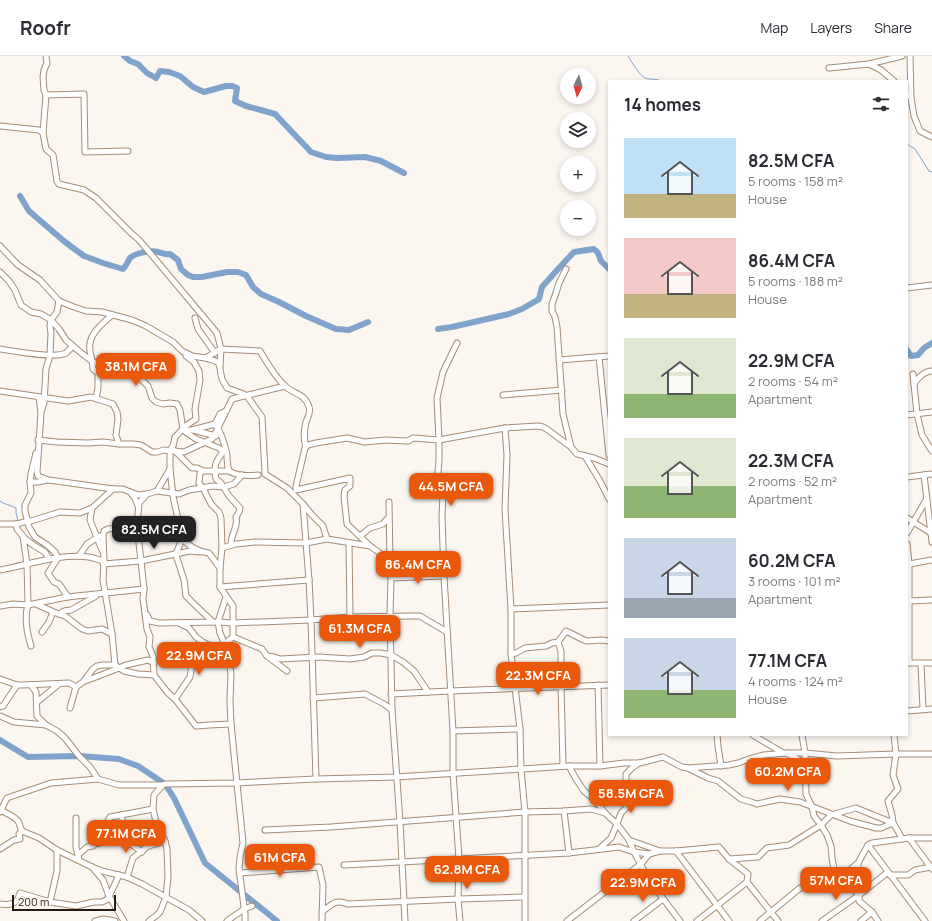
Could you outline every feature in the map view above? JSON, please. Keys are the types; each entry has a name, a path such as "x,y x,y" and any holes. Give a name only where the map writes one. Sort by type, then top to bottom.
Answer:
{"street":[{"path":"46,56 47,63 43,77 46,95 43,133 46,149 52,155 57,181 59,184 84,190 96,198 140,241 217,333 221,349 220,366 222,380 227,388 246,396 262,417 265,473 287,488 303,504 323,526 327,539"},
{"path":"829,68 869,64 902,56"},
{"path":"910,56 911,98 914,116 920,131 932,137"},
{"path":"869,64 881,70 893,80"},
{"path":"46,95 84,94 85,152 128,152"},
{"path":"908,94 911,98"},
{"path":"0,126 39,130 43,133"},
{"path":"0,246 18,264 40,280 59,301 86,311 102,312 132,320 146,326 173,342 194,362 199,371 200,380 195,409 196,420 187,425 175,437 172,450 170,469 172,493 182,538 176,555 184,580 186,596 216,622 227,648 231,674 231,724 243,843 239,863 245,921"},
{"path":"566,269 559,283 552,304 552,311 557,327 563,414 571,447"},
{"path":"0,272 15,290 21,305 31,312 41,314 51,320 72,346 93,362 109,367 123,367 133,371 148,386 152,398 156,402 163,404 170,402 177,404 180,410 183,430 196,440 219,448 223,451 214,470 216,479 221,483 229,496 240,508 236,517 237,522 230,540 231,545"},
{"path":"908,288 932,285"},
{"path":"59,301 57,312 51,320 50,326 50,355 46,369 44,403 41,413 38,442 38,476 49,480 113,489 123,489 139,494 147,494 157,491 179,494 189,490 213,486 224,487 234,484 242,475"},
{"path":"96,399 98,373 93,369 90,343 93,334 112,315"},
{"path":"195,318 198,329 215,353"},
{"path":"457,343 443,372 437,398 439,440 438,477 443,494 442,517 444,576 460,921"},
{"path":"0,349 59,355 66,353 72,346"},
{"path":"194,362 221,349 260,351 285,386 303,397 309,405 310,411 304,433 306,447 296,490 350,478 350,486 345,490 344,496 347,524 390,563"},
{"path":"182,351 192,356 217,361 220,366"},
{"path":"559,360 608,356"},
{"path":"599,357 608,445"},
{"path":"914,384 917,379 928,371 932,371"},
{"path":"912,374 917,414 922,435 932,451"},
{"path":"38,442 103,442 133,444 141,446 152,452 172,450 184,452 212,439 216,426 227,410 232,399 285,386"},
{"path":"504,395 562,390"},
{"path":"0,391 68,401 91,397 113,404 117,412 118,419 116,435 119,444"},
{"path":"38,397 41,413"},
{"path":"908,415 932,412"},
{"path":"183,430 216,426"},
{"path":"216,426 226,455 229,471"},
{"path":"306,447 316,443 347,438 365,442 385,440 408,441 413,438 439,440 505,428 534,426 543,427 571,447 577,454 594,458 608,464"},
{"path":"505,428 507,456 505,509 511,608 511,654 520,729 521,769 525,812 525,921"},
{"path":"192,430 221,438"},
{"path":"38,442 30,482 31,493 25,505 25,511 29,527 35,537 55,552 58,558"},
{"path":"172,450 192,468 198,468 203,471 229,471 250,476 258,475"},
{"path":"585,456 608,497"},
{"path":"157,491 170,469"},
{"path":"203,471 200,473 200,483 211,504 219,512 221,518 222,548 220,588 233,606 233,637"},
{"path":"908,477 932,474"},
{"path":"924,475 932,542"},
{"path":"30,482 49,480"},
{"path":"0,524 20,524 27,520 31,521 60,512 80,513 92,508 113,489"},
{"path":"130,492 135,498 138,506"},
{"path":"147,494 140,500 138,506 137,526 144,589 143,598 147,629 150,637 149,647 153,656 154,675 196,726 231,724"},
{"path":"908,531 926,500"},
{"path":"389,502 388,518 392,578 390,616 392,710 405,921"},
{"path":"303,504 311,620 316,779"},
{"path":"92,508 90,520 103,553"},
{"path":"360,536 370,528 383,524 388,518"},
{"path":"908,519 931,533"},
{"path":"16,524 17,529 23,537 45,552 49,559"},
{"path":"117,667 103,580 103,535 104,531 108,529 137,526"},
{"path":"79,556 86,544 103,535"},
{"path":"23,537 27,564 28,605 26,610 26,625 31,646"},
{"path":"182,538 203,552"},
{"path":"222,548 231,545 255,542 306,543 327,539 370,546"},
{"path":"349,543 350,617"},
{"path":"0,570 49,559 79,556 90,557 104,563 141,560 190,552 210,553 220,568"},
{"path":"908,554 908,663 932,663"},
{"path":"58,558 48,572 54,582 59,584 68,597"},
{"path":"909,564 932,560"},
{"path":"27,576 30,568 35,562"},
{"path":"392,578 444,576"},
{"path":"220,588 309,580"},
{"path":"0,606 13,604 28,605 68,597 144,589"},
{"path":"60,614 64,611 71,610 98,594"},
{"path":"216,622 226,597"},
{"path":"909,601 932,600"},
{"path":"36,604 65,616 82,629 88,631 102,629 112,634"},
{"path":"511,608 608,605"},
{"path":"42,632 49,622 53,612"},
{"path":"145,612 150,621 159,623 233,623 350,617 420,616 447,632"},
{"path":"177,622 189,628 196,637 204,643 219,649 229,660"},
{"path":"511,654 525,648 546,646 558,642 566,631 586,641 608,641"},
{"path":"227,648 228,641 233,637"},
{"path":"233,637 262,649 267,656 287,671"},
{"path":"558,642 561,651 560,686 566,766 584,791 596,802 604,813 617,824 629,840 649,880 680,921"},
{"path":"175,699 190,677 192,664 191,650 204,643"},
{"path":"267,656 280,659 312,657 350,659 364,657 372,653 391,655 414,671 428,692"},
{"path":"70,708 76,687 84,682 126,664 148,660 154,663"},
{"path":"84,682 97,666 109,664 124,671 154,675"},
{"path":"921,664 923,709"},
{"path":"0,679 17,685 69,683 76,687"},
{"path":"37,702 59,684"},
{"path":"0,707 3,706 17,685"},
{"path":"31,685 36,692 38,716 46,725"},
{"path":"598,685 600,766"},
{"path":"392,694 608,685"},
{"path":"313,698 365,694 392,710"},
{"path":"908,711 932,709"},
{"path":"0,716 14,722 46,725 58,731 90,767 98,779"},
{"path":"452,732 520,729"},
{"path":"717,736 721,766"},
{"path":"755,736 799,760 805,767"},
{"path":"802,736 805,753 806,794 814,816 827,835 831,846 834,869 859,895"},
{"path":"892,823 892,815 888,801 898,789 893,775 896,754 894,736"},
{"path":"124,921 103,880 92,867 79,857 57,850 39,838 22,831 19,822 13,817 0,811 7,798 51,783 98,779 119,785 236,783 396,777 566,766 600,766 640,763 663,757 682,767 688,768 721,766 738,763 764,755 785,753 837,756 932,754"},
{"path":"598,850 611,838 621,813 629,805 630,800 626,785 626,774 640,763"},
{"path":"688,768 708,778 718,781 741,799 757,804 780,799 800,802 831,815 876,828 881,828 892,823"},
{"path":"149,921 160,912 166,897 168,849 159,830 153,809 154,795 163,785"},
{"path":"729,859 758,857 767,848 789,845 821,825 831,815 856,808 892,823 902,839"},
{"path":"79,857 88,847 100,843 100,836 110,817 153,809"},
{"path":"265,830 331,827 525,812 591,809 604,813"},
{"path":"564,811 569,853"},
{"path":"121,815 128,842 142,852"},
{"path":"76,818 76,847 79,857"},
{"path":"127,877 133,858 148,846 157,836 159,830"},
{"path":"0,849 14,840 20,839 19,834 22,831"},
{"path":"824,920 889,873 908,875 914,870 931,868 909,838"},
{"path":"760,921 800,888 809,885 827,885 842,877 858,863 868,845 872,843 909,838 932,838"},
{"path":"629,840 660,851"},
{"path":"148,846 165,841"},
{"path":"868,845 925,921"},
{"path":"344,865 569,853 619,847 634,852 649,854 660,851 719,847 729,859 748,874 747,882 696,921"},
{"path":"50,902 57,871 57,850"},
{"path":"676,851 716,906 729,921"},
{"path":"567,921 574,919 641,864 649,854"},
{"path":"858,863 860,882 859,900 872,912 878,921"},
{"path":"92,867 127,877 190,910 202,921"},
{"path":"240,873 319,867 324,885 322,921"},
{"path":"0,904 15,902 18,900 20,893 50,902 76,906 94,902 102,902 110,896 119,875"},
{"path":"747,882 778,921"},
{"path":"322,912 332,903 341,901 348,904 458,898 524,897"},
{"path":"634,921 662,899"},
{"path":"226,921 244,909 252,906"},
{"path":"861,921 872,912"},
{"path":"95,921 104,919 114,921"}],"waterway":[{"path":"124,56 130,61 138,64 147,73 156,78 160,71 169,72 180,76 193,87 204,92 226,86 237,88 235,101 246,106 275,114 311,152 326,157 365,157 381,161 404,173"},
{"path":"628,56 640,74 647,79 657,80"},
{"path":"908,145 915,149 929,171 932,172"},
{"path":"20,196 29,211 65,242 84,256 103,263 123,269 130,258 139,253 151,251 170,254 178,260 181,269 193,277 202,277 227,272 238,272 246,275 253,287 261,294 336,329 349,330 368,322"},
{"path":"438,329 509,314 522,309 539,299 542,287 574,252 594,249 598,253 601,261 608,268"},
{"path":"908,352 911,356 918,355 924,348 932,343"},
{"path":"0,501 16,508 18,521"},
{"path":"0,740 28,757 79,756 119,759 138,766 165,784 174,798 205,863 277,921"}]}
